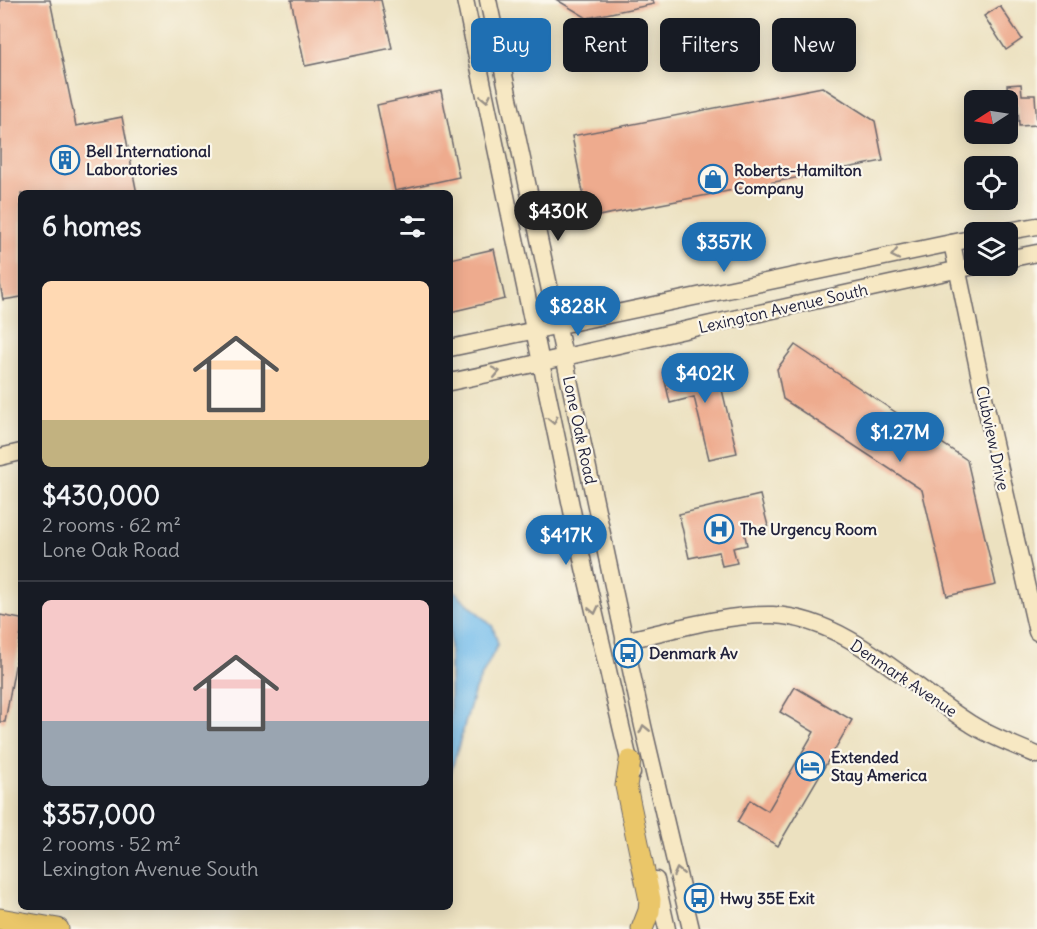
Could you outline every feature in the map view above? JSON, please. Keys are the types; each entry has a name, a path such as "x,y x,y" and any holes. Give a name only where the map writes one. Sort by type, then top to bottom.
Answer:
{"highway":[{"path":"630,761 626,786 650,900 649,911 642,929"},
{"path":"0,919 57,929"},
{"path":"0,928 5,929"}],"street":[{"name":"Lone Oak Road","path":"465,0 584,568 667,929"},
{"name":"Lone Oak Road","path":"488,0 624,641 691,929"},
{"path":"1018,229 1037,225"},
{"name":"Lexington Avenue South","path":"453,347 964,240"},
{"name":"Clubview Drive","path":"952,243 989,421 1037,632"},
{"path":"1018,257 1037,253"},
{"name":"Lexington Avenue South","path":"453,381 964,268"},
{"path":"0,457 18,453"},
{"name":"Denmark Avenue","path":"624,641 742,616 775,615 809,621 856,643 972,725 1037,755"}],"water":[{"path":"453,590 493,627 498,644 475,689 453,765"}],"building":[{"name":"Bell International Laboratories","path":"0,0 50,0 76,126 122,117 136,190 18,190 18,298 3,300 0,284"},
{"path":"291,0 381,0 392,48 305,66"},
{"path":"557,0 653,0 654,4 587,18"},
{"path":"1000,6 1022,39 1006,50 984,16"},
{"path":"1021,84 1022,95 1035,95 1037,125 1019,126 1018,90 1007,90 1007,85"},
{"path":"822,87 875,121 883,161 588,218 572,136"},
{"path":"441,91 459,177 395,190 377,105"},
{"path":"494,249 505,299 453,311 453,258"},
{"path":"795,345 967,460 996,585 947,596 922,490 783,399 777,369"},
{"path":"715,360 737,453 709,459 694,397 670,403 663,372"},
{"name":"The Urgency Room","path":"760,495 768,526 744,531 747,545 733,548 737,563 722,566 719,552 689,558 679,514"},
{"path":"0,615 18,618 18,650 5,722 0,722"},
{"name":"Extended Stay America","path":"795,687 852,720 778,846 737,822 750,800 768,811 814,732 780,712"}],"place":[{"name":"Bell International Laboratories","path":"65,160"},
{"name":"Roberts-Hamilton Company","path":"713,179"},
{"name":"The Urgency Room","path":"719,529"},
{"name":"Denmark Av","path":"628,653"},
{"name":"Extended Stay America","path":"810,766"},
{"name":"Hwy 35E Exit","path":"699,898"}]}
